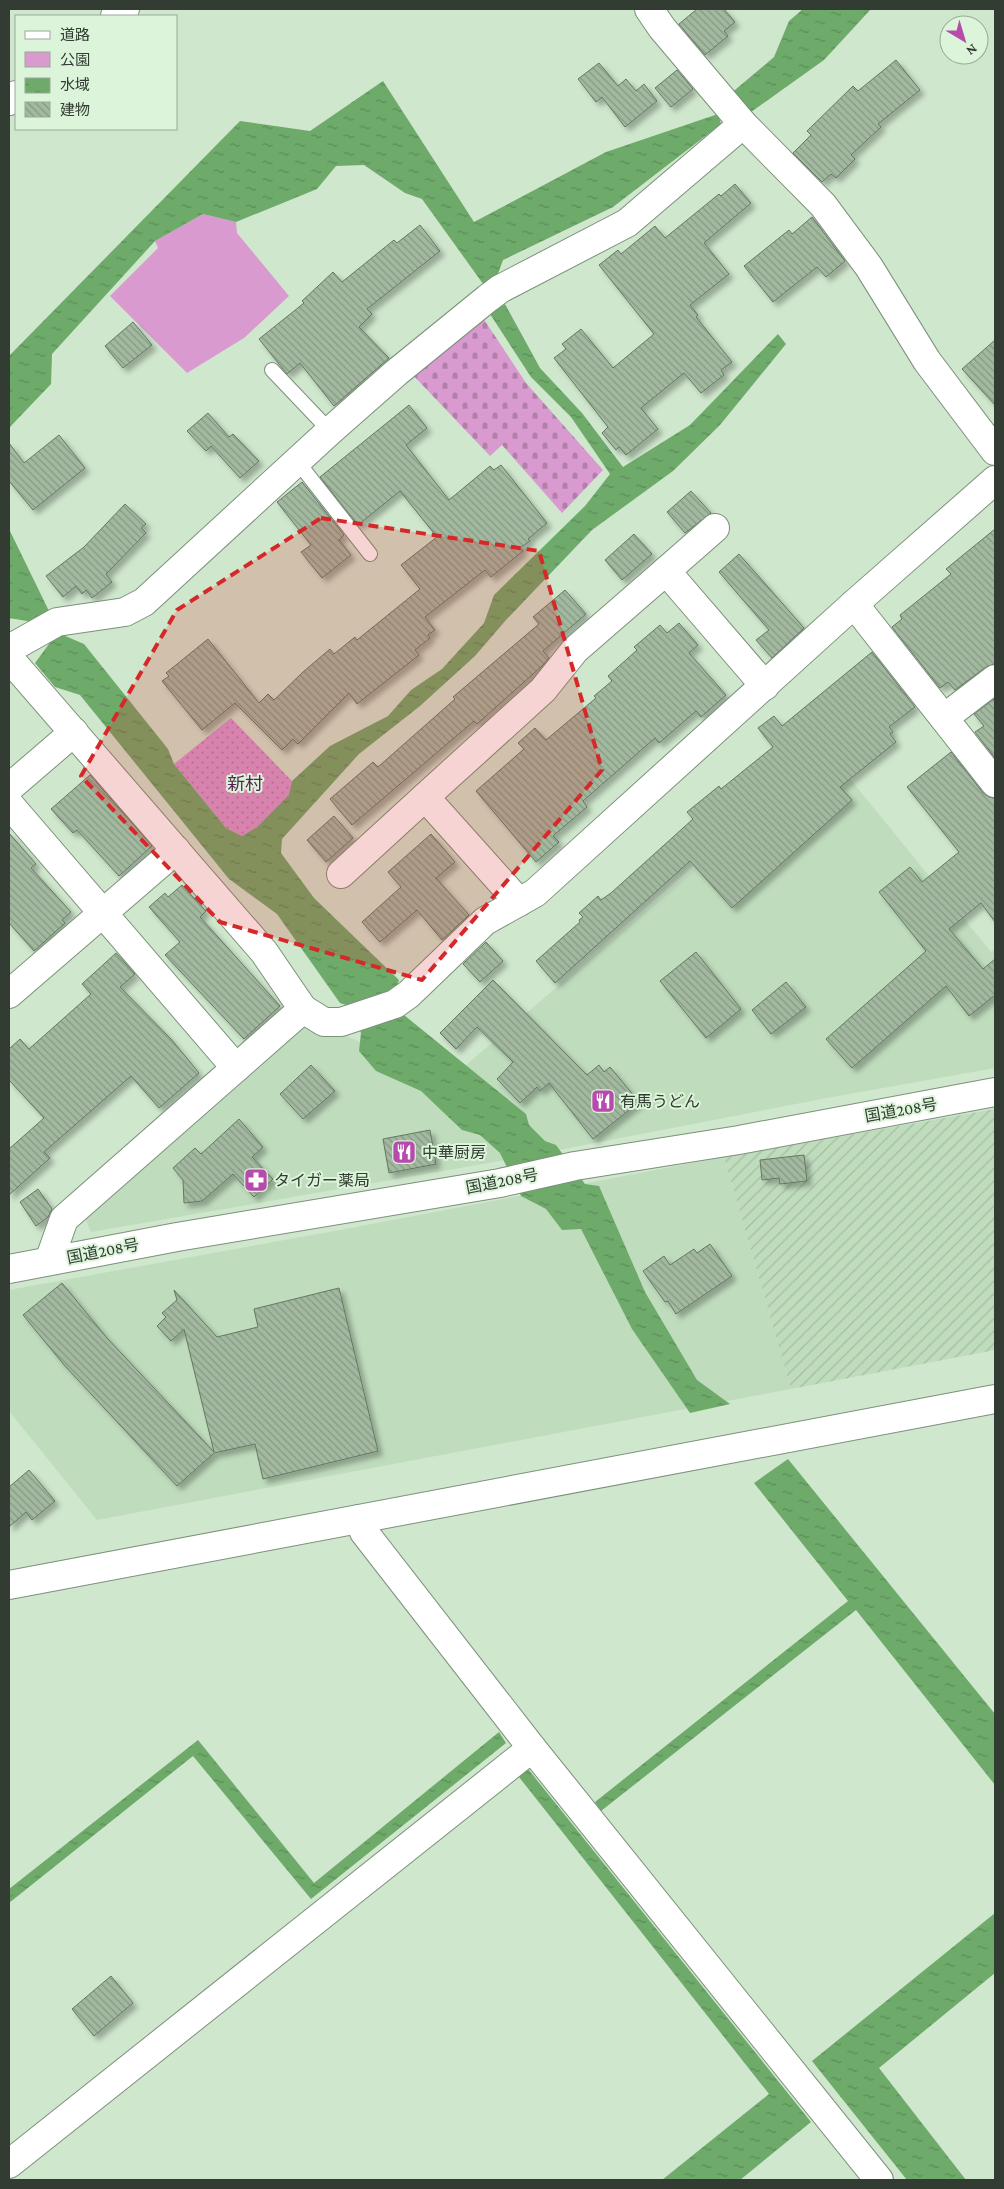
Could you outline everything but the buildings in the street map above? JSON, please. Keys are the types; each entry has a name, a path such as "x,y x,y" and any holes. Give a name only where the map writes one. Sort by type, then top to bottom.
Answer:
{"main road":[{"path":"649,9 736,116 823,204 869,266 927,360 987,420 995,451"},
{"path":"9,649 46,628 125,612 144,602 397,372 494,294 627,222 736,116"},
{"path":"9,658 264,952 303,1009 324,1022 341,1022 395,1004 409,994 485,921 535,893 854,604 995,480"},
{"path":"341,874 543,690 574,650 715,528"},
{"path":"666,571 765,686"},
{"path":"854,604 995,783"},
{"path":"944,718 995,679"},
{"path":"9,788 74,732"},
{"path":"425,797 519,902"},
{"path":"9,804 236,1068"},
{"path":"9,994 176,850"},
{"path":"49,1262 64,1219 303,1009"},
{"name":"国道208号","path":"9,1269 177,1237 500,1183 576,1166 739,1140 995,1092"},
{"path":"9,1585 995,1399"},
{"path":"359,1519 364,1532 532,1748 879,2180"},
{"path":"9,2164 532,1748"}],"lane":[{"path":"272,370 330,431"},
{"path":"297,461 370,554"}],"highlighted area":[{"path":"321,518 539,551 602,770 422,980 220,922 81,776 177,610"}],"shaded area":[{"path":"829,753 991,952 995,949 995,1068 827,1098 512,1159 91,1232 82,1211 303,1019 451,1078"},
{"path":"995,1109 995,1350 791,1389 724,1157"},
{"path":"724,1157 791,1389 97,1520 9,1411 9,1290 340,1230"}],"green space":[{"path":"203,214 236,222 237,233 289,296 244,338 187,373 110,296 158,248 155,241"},
{"path":"481,315 526,383 603,470 562,513 502,445 490,456 410,372"},
{"path":"231,718 292,781 290,795 257,827 242,836 226,828 174,764"}],"water":[{"path":"803,9 871,9 824,60 751,112 729,95 774,57 789,21"},
{"path":"383,81 474,222 606,152 718,114 721,124 613,207 503,260 495,282 486,288 422,199 405,193 364,165 336,166 317,189 236,222 203,214 155,241 52,354 51,384 9,428 9,356 240,121 310,131"},
{"path":"505,304 540,368 582,413 623,467 690,425 778,334 786,344 720,425 673,471 592,530 506,620 475,656 420,706 359,754 282,839 281,853 314,898 399,980 395,992 404,1015 526,1114 529,1125 545,1141 556,1145 585,1184 599,1186 645,1292 697,1380 730,1404 690,1413 632,1329 581,1229 562,1230 546,1209 521,1196 500,1153 480,1135 462,1130 421,1091 376,1071 359,1051 361,1033 352,1007 340,1003 277,914 229,879 80,695 55,687 35,663 49,644 33,622 9,618 9,529 48,609 63,635 84,644 168,749 174,764 226,828 242,836 257,827 289,795 292,781 330,746 388,716 411,690 442,669 484,623 494,595 585,506 610,474 571,417 531,377 490,314"},
{"path":"788,1459 995,1714 995,1785 856,1610 601,1811 595,1802 848,1601 754,1483"},
{"path":"499,1732 506,1743 311,1899 193,1756 9,1903 9,1889 198,1740 314,1883"},
{"path":"528,1769 811,2122 740,2180 662,2180 769,2094 519,1777"},
{"path":"995,1913 995,1973 879,2068 966,2180 907,2180 812,2061"}],"place":[{"name":"有馬うどん","path":"603,1101"},
{"name":"中華厨房","path":"404,1152"},
{"name":"タイガー薬局","path":"256,1180"}],"district":[{"name":"新村","path":"245,784"}]}
